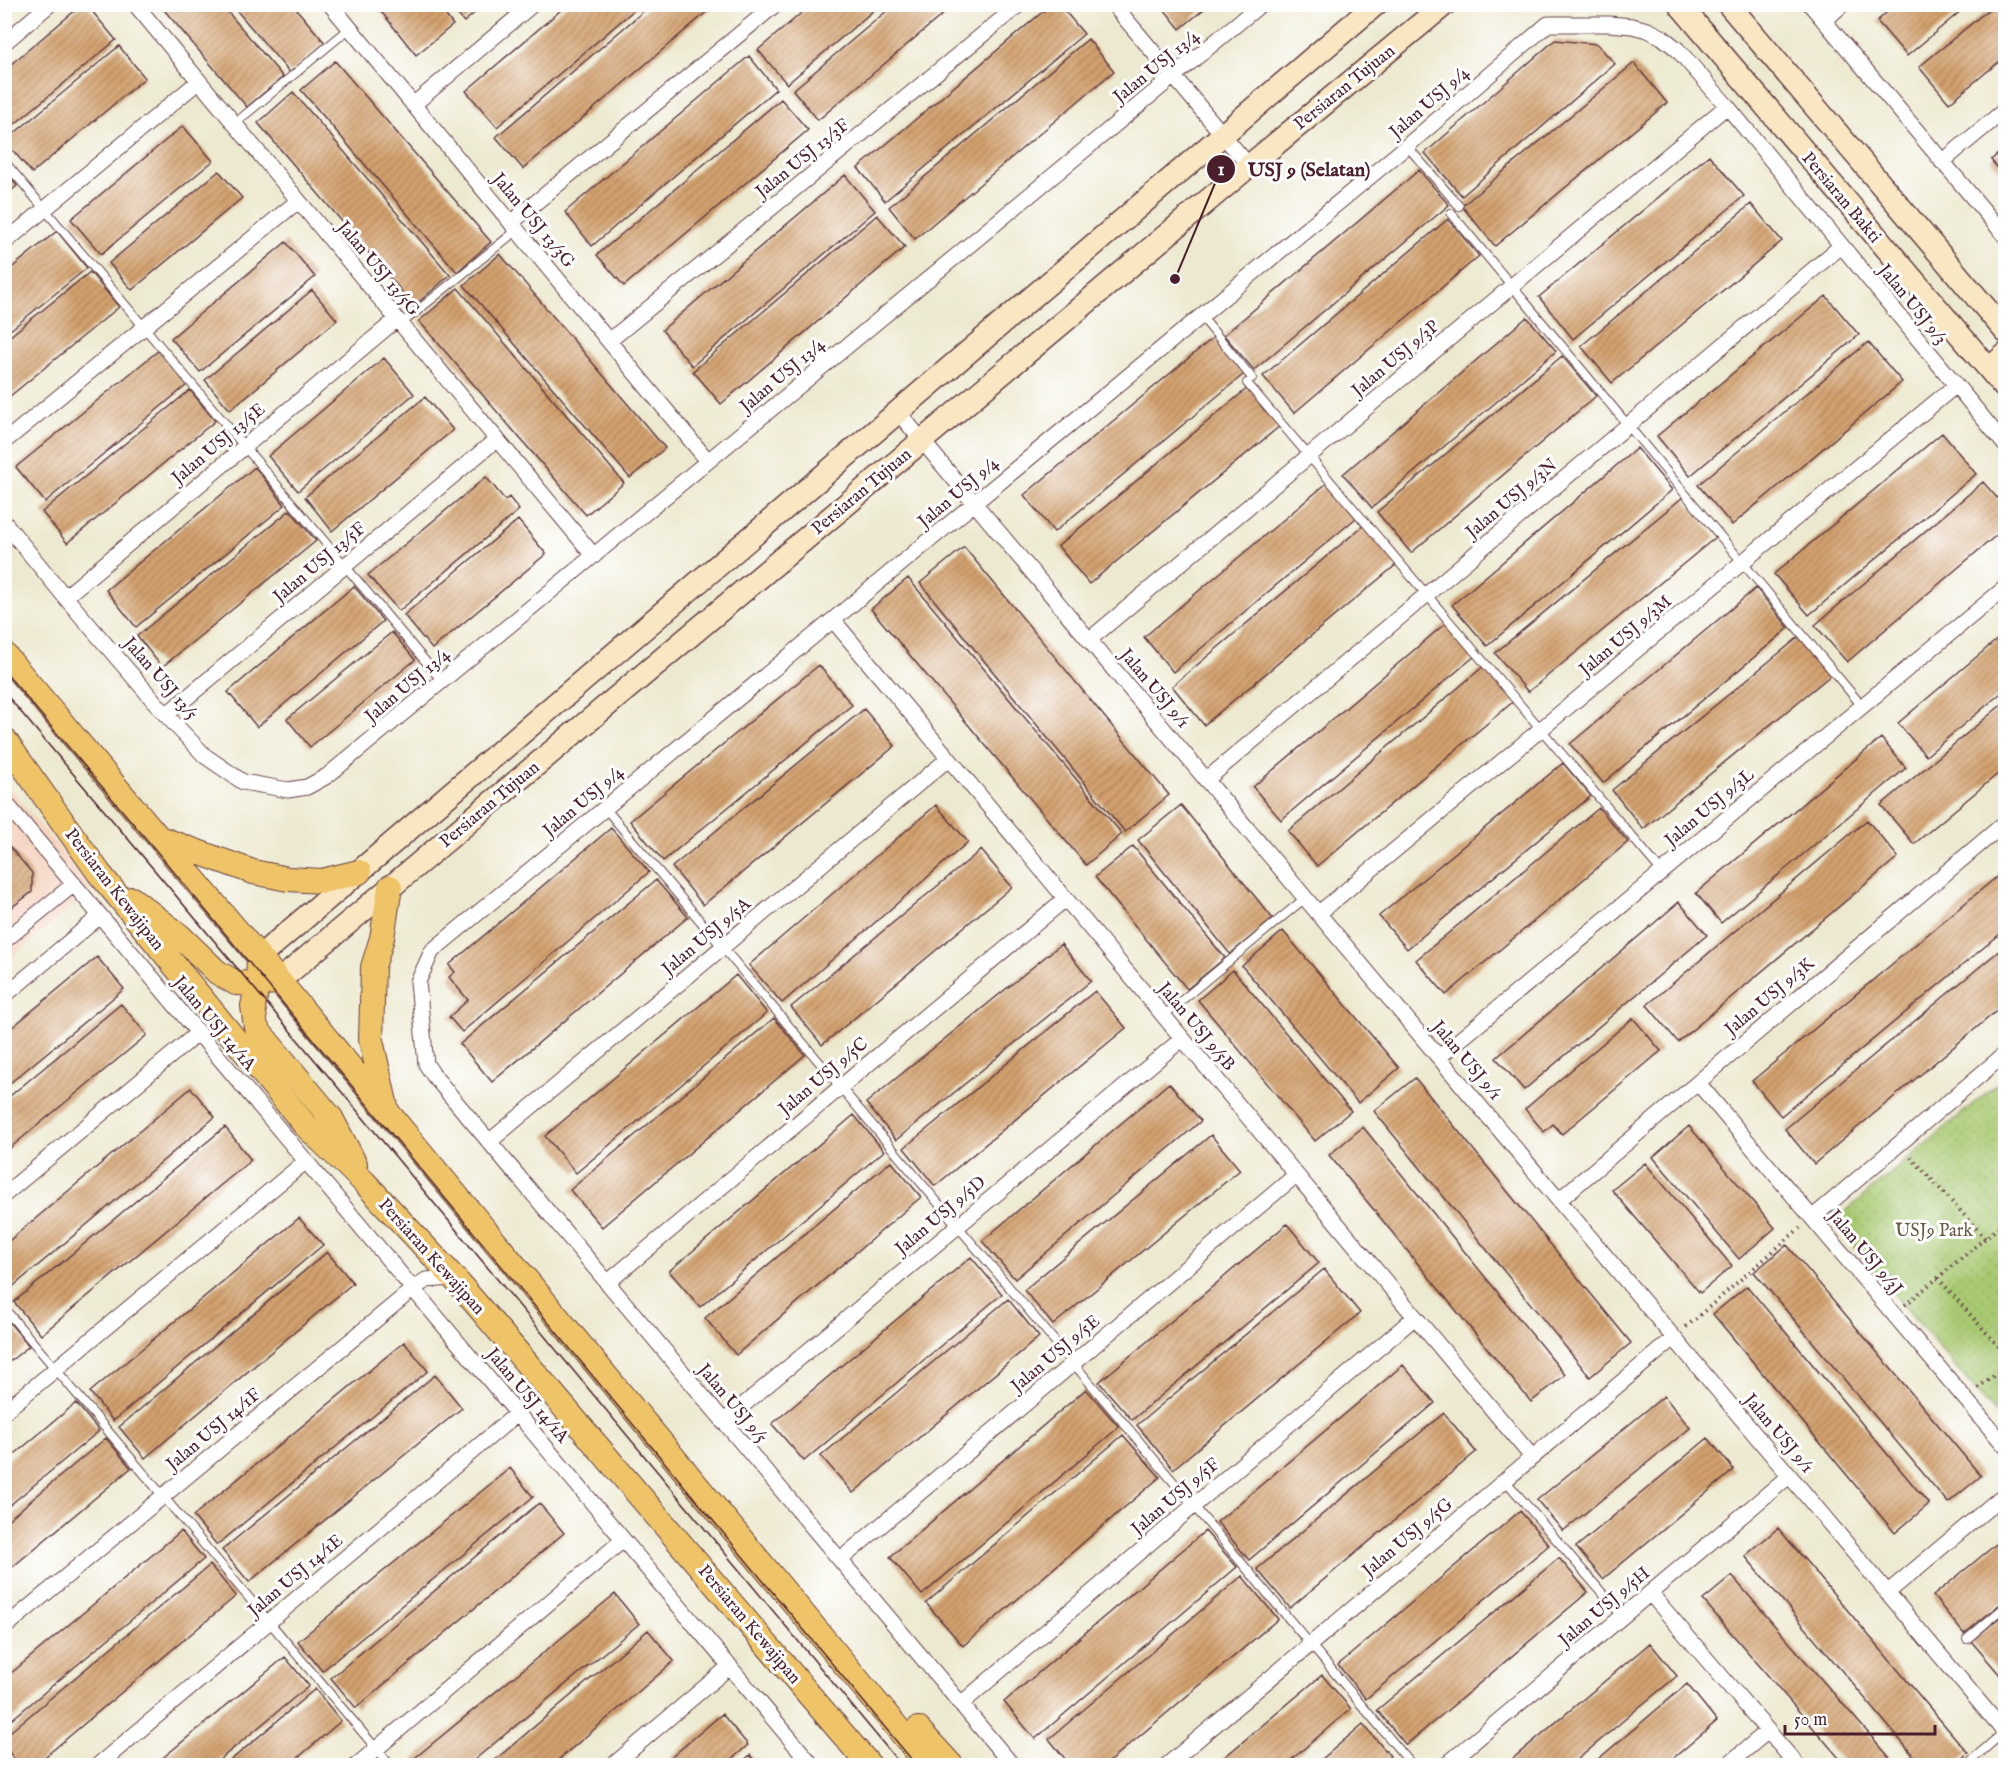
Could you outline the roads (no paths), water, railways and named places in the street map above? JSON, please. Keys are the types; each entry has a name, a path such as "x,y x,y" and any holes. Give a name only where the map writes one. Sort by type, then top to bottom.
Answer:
{"main road":[{"name":"Persiaran Tujuan","path":"259,957 1376,4"},
{"name":"Persiaran Tujuan","path":"268,983 390,887 1445,4"},
{"name":"Persiaran Bakti","path":"1679,4 1997,362 2006,389"},
{"name":"Persiaran Bakti","path":"1728,4 2006,332"},
{"path":"4,654 259,957 268,983 387,1112 929,1766"},
{"name":"Persiaran Kewajipan","path":"4,739 99,873 305,1125 364,1182 454,1278 870,1766"},
{"path":"160,838 253,873 288,879 322,881 359,872"},
{"path":"99,873 180,936 217,972 236,983 268,983"},
{"path":"387,1112 371,1040 373,967 382,938 390,887"},
{"path":"268,983 253,1006 256,1028 332,1118 364,1182"},
{"path":"835,1651 917,1728 952,1766"}],"street":[{"path":"4,42 50,4"},
{"name":"Jalan USJ 13/5G","path":"135,4 594,556"},
{"name":"Jalan USJ 13/3G","path":"330,4 708,461"},
{"path":"413,105 533,4"},
{"path":"514,226 776,4"},
{"name":"Jalan USJ 13/3F","path":"609,341 1020,4"},
{"path":"1113,4 1249,166"},
{"name":"Jalan USJ 13/4","path":"327,776 1261,4"},
{"path":"1810,4 2006,237"},
{"path":"1824,21 1843,4"},
{"name":"Jalan USJ 9/4","path":"426,1064 418,982 432,951 1407,146 1548,24 1609,24"},
{"name":"Jalan USJ 9/3","path":"1609,24 1648,30 1662,37 1677,49 1727,106 1840,247 2006,446"},
{"path":"4,243 199,81"},
{"name":"Jalan USJ 9/3P","path":"1089,640 1727,106"},
{"path":"1942,162 2006,109"},
{"path":"4,442 298,201"},
{"name":"Jalan USJ 9/3N","path":"1206,780 1840,247"},
{"name":"Jalan USJ 13/5E","path":"65,597 245,446 399,322"},
{"name":"Jalan USJ 9/3M","path":"1318,914 1955,386"},
{"name":"Jalan USJ 9/1","path":"898,412 2005,1732"},
{"name":"Jalan USJ 13/5F","path":"166,715 497,439"},
{"name":"Jalan USJ 13/5","path":"4,522 166,715 205,756 243,782 288,790 307,787 327,776"},
{"name":"Jalan USJ 9/3L","path":"1438,1057 2006,587"},
{"name":"Jalan USJ 9/5B","path":"833,620 1532,1457"},
{"name":"Jalan USJ 9/5A","path":"489,1142 948,759"},
{"name":"Jalan USJ 14/1A","path":"4,801 813,1766"},
{"name":"Jalan USJ 9/3K","path":"1559,1200 2006,822"},
{"path":"4,941 74,884"},
{"name":"Jalan USJ 9/5C","path":"607,1283 1065,899"},
{"path":"4,996 100,916"},
{"path":"4,1195 198,1033"},
{"name":"Jalan USJ 9/5D","path":"723,1422 1182,1038"},
{"path":"1812,1218 2006,1053"},
{"name":"Jalan USJ 9/5","path":"426,1064 723,1422 1013,1766"},
{"name":"Jalan USJ 9/3J","path":"1698,1083 2006,1446"},
{"path":"4,1412 306,1161"},
{"name":"Jalan USJ 9/5E","path":"840,1560 1296,1175"},
{"name":"Jalan USJ 14/1F","path":"4,1628 413,1289 426,1280 454,1278"},
{"name":"Jalan USJ 9/5F","path":"961,1704 1415,1317"},
{"name":"Jalan USJ 9/5G","path":"1166,1766 1674,1338"},
{"name":"Jalan USJ 14/1E","path":"97,1766 518,1413"},
{"name":"Jalan USJ 9/5H","path":"1445,1766 1790,1476"},
{"path":"1887,1593 2006,1493"},
{"path":"356,1766 623,1540"},
{"path":"1650,1593 1798,1766"},
{"path":"612,1766 730,1666"},
{"path":"1726,1766 1768,1731"}],"lane":[{"path":"234,124 350,28"},
{"path":"1407,146 1459,206"},
{"path":"4,161 442,681"},
{"path":"1451,213 1862,706"},
{"path":"399,322 514,226"},
{"path":"1201,316 1308,456 1662,872"},
{"path":"605,808 1413,1766"},
{"path":"1163,1017 1305,898"},
{"path":"4,1308 390,1766"},
{"path":"1505,1480 1622,1617"},
{"path":"1967,1639 2006,1606"},
{"path":"1965,1766 2005,1732"}],"tram line":[{"path":"4,671 917,1766"},
{"path":"4,692 335,1084 902,1766"}],"place":[{"name":"USJ 9 (Selatan)","path":"1175,279"}],"park label":[{"name":"USJ9 Park","path":"1934,1230"}]}
